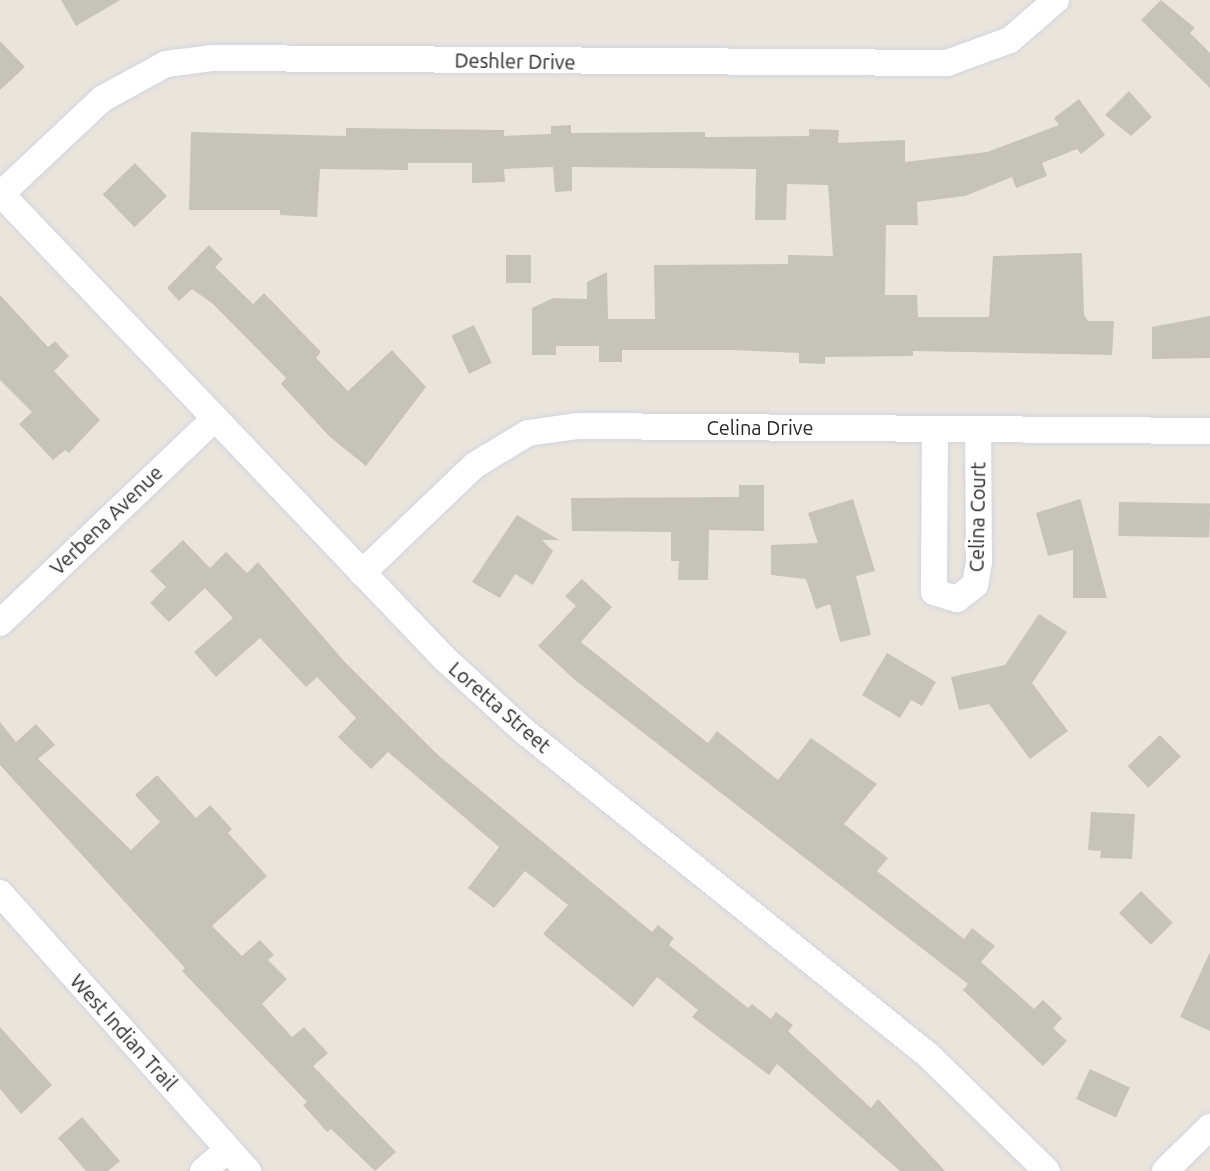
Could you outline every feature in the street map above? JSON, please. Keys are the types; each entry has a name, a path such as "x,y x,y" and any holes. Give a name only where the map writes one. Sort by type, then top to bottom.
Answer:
{"street":[{"name":"Deshler Drive","path":"1,194 102,99 166,64 212,58 947,63 1010,40 1056,0"},
{"name":"Loretta Street","path":"1,194 362,573 524,731 852,990 928,1055 1047,1171"},
{"name":"Verbena Avenue","path":"0,623 214,419"},
{"name":"Celina Drive","path":"362,573 475,465 528,433 577,426 1210,431"},
{"name":"Celina Court","path":"935,429 934,592 957,599 975,585 979,562 978,429"},
{"name":"West Indian Trail","path":"0,893 248,1171"},
{"path":"1165,1171 1210,1127"},
{"path":"203,1171 228,1149"}],"building":[{"path":"61,0 120,0 76,26"},
{"path":"1161,0 1195,28 1190,33 1210,53 1210,88 1141,20"},
{"path":"0,41 25,67 0,90"},
{"path":"1129,91 1152,117 1131,136 1105,115"},
{"path":"1079,99 1105,135 1081,154 1077,149 1042,163 1047,176 1016,188 1012,177 965,196 917,202 918,225 886,225 885,295 917,295 918,317 989,317 993,256 1082,253 1084,315 1088,321 1114,321 1112,355 913,351 913,356 825,357 825,364 799,363 799,353 622,350 622,362 599,362 599,346 556,346 556,355 532,355 532,308 553,298 587,299 587,282 607,272 608,319 655,319 654,265 788,264 788,255 833,256 828,185 787,184 786,220 755,220 756,169 572,167 572,191 555,192 553,167 504,169 505,182 472,183 472,163 408,163 408,170 320,169 317,217 280,215 280,210 189,210 191,132 346,136 346,128 504,130 504,136 551,134 551,126 571,125 571,133 705,132 705,137 809,136 809,129 839,130 838,143 905,140 905,162 987,152 1059,125 1054,118"},
{"path":"135,163 167,196 135,227 103,194"},
{"path":"209,245 223,259 215,267 253,304 264,293 321,352 316,358 348,391 392,350 426,387 366,466 330,437 281,384 286,378 213,304 192,289 179,301 167,288"},
{"path":"506,255 531,255 531,283 506,283"},
{"path":"0,295 48,347 55,341 69,356 54,371 100,420 69,453 65,450 53,460 19,424 32,412 0,380"},
{"path":"1210,316 1210,358 1152,359 1152,327"},
{"path":"474,325 492,363 469,374 451,336"},
{"path":"739,485 764,485 764,531 709,530 708,580 678,580 679,561 671,561 671,532 572,531 571,498 739,497"},
{"path":"853,499 875,571 856,576 871,635 840,642 830,604 816,609 806,579 771,575 771,545 818,543 808,513"},
{"path":"1080,499 1107,598 1073,598 1073,550 1048,556 1036,513"},
{"path":"1119,502 1210,504 1209,538 1118,536"},
{"path":"517,515 559,540 542,540 553,551 533,585 515,574 500,598 472,582"},
{"path":"183,540 210,568 226,552 247,573 258,562 344,661 438,755 652,932 658,925 674,938 669,945 748,1008 752,1004 771,1019 776,1012 793,1025 788,1031 871,1108 878,1099 945,1171 900,1171 777,1064 769,1075 692,1017 698,1010 657,977 633,1007 543,934 568,905 525,871 494,908 468,888 499,847 388,752 371,769 338,737 356,718 317,677 306,687 260,638 216,677 194,652 233,618 205,588 169,622 150,603 166,587 150,571"},
{"path":"582,579 612,607 581,642 708,743 717,731 778,780 811,738 877,784 844,824 888,858 877,871 964,939 972,928 995,946 981,962 1034,1009 1043,1000 1062,1018 1053,1028 1067,1041 1043,1066 963,990 968,984 575,680 538,646 576,606 565,596"},
{"path":"1039,614 1067,632 1032,683 1068,731 1030,759 989,704 959,710 951,677 1005,665"},
{"path":"887,653 936,682 922,706 911,700 900,718 862,695"},
{"path":"0,722 16,742 36,724 55,745 38,759 131,850 160,822 135,795 157,775 196,818 210,805 232,829 228,833 267,876 212,926 242,956 260,940 274,955 268,960 287,979 262,1004 292,1037 304,1027 328,1053 313,1066 396,1152 375,1171 331,1129 327,1132 303,1105 307,1102 182,971 185,968 0,765"},
{"path":"1160,735 1181,757 1148,788 1128,766"},
{"path":"1091,812 1135,814 1132,859 1100,858 1101,851 1088,850"},
{"path":"1141,891 1173,923 1151,945 1119,913"},
{"path":"1210,952 1210,1031 1180,1017"},
{"path":"0,1027 52,1085 21,1114 0,1089"},
{"path":"1090,1069 1130,1088 1116,1118 1076,1099"},
{"path":"82,1117 120,1161 108,1171 86,1171 58,1138"}]}
